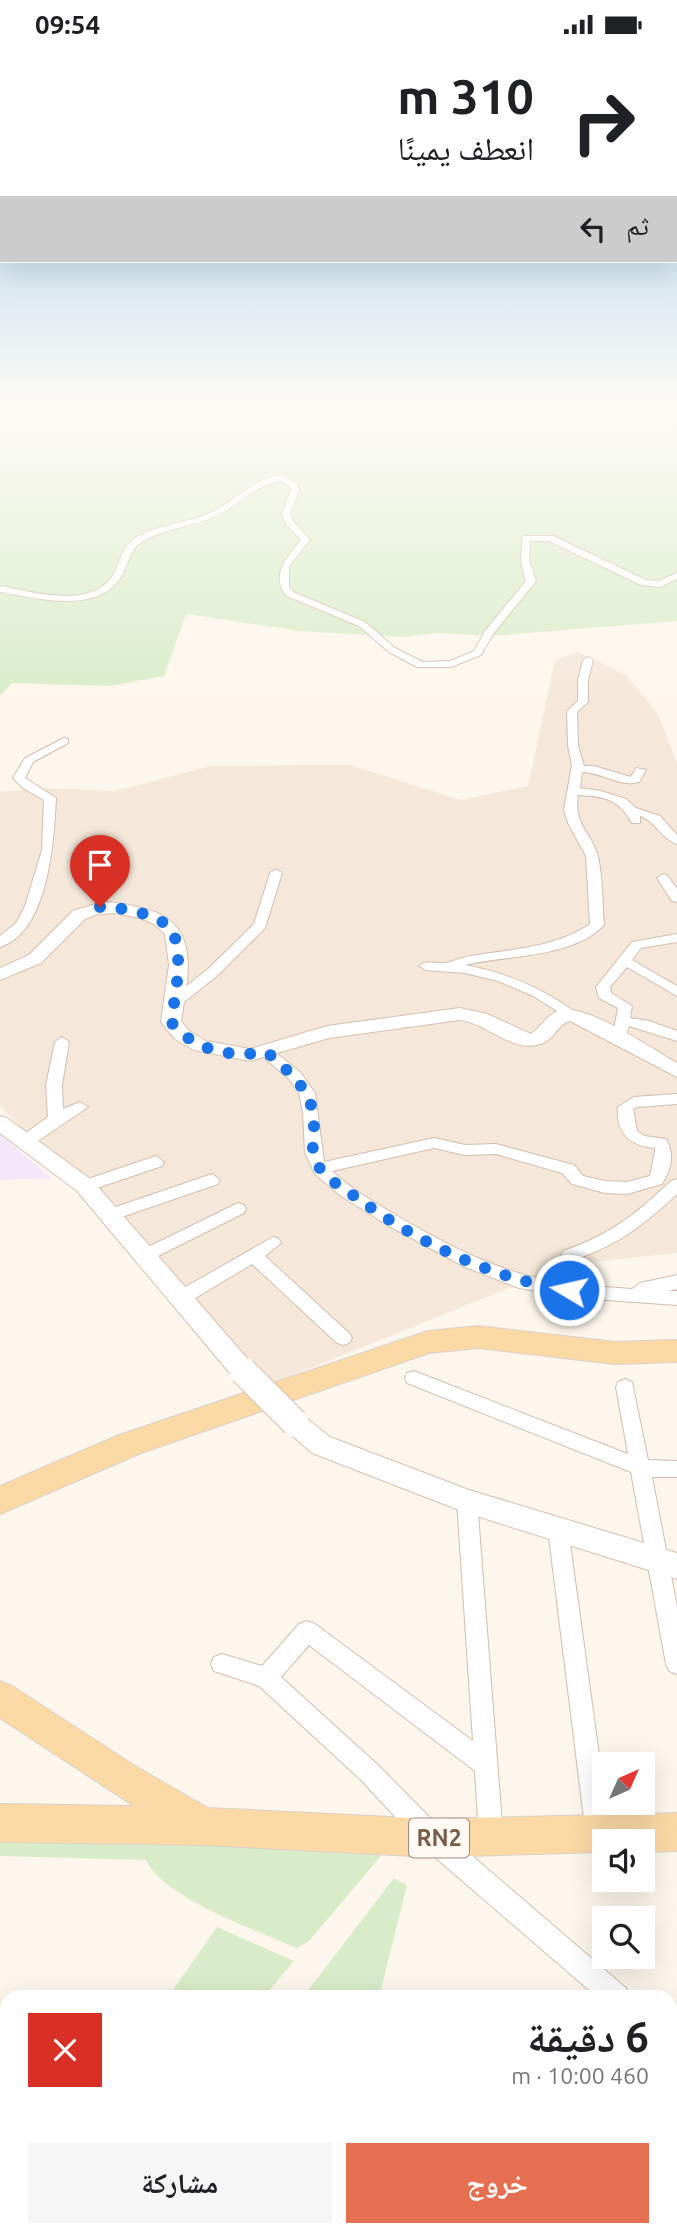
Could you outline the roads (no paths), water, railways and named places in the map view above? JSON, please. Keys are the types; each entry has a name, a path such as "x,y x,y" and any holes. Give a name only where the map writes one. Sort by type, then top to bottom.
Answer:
{"main road":[{"path":"4,1499 130,1444 428,1342 478,1337 615,1353 677,1351"},
{"name":"RN2","path":"0,1697 122,1779 202,1826"},
{"name":"RN2","path":"0,1823 202,1826 432,1838 592,1835"},
{"name":"RN2","path":"655,1833 677,1832"}],"street":[{"path":"0,589 52,597 89,594 107,586 116,578 126,552 139,540 202,519 227,507"},
{"path":"289,507 286,514 306,540 285,566 284,587 290,594 362,624 392,650 421,665 451,664 478,653 482,642 524,595 531,581 525,561 526,538 550,538 644,583 660,584 677,576"},
{"path":"450,967 467,960 541,948 587,932 597,925 595,867 589,848 572,819 570,810 577,769 572,711 583,702 583,681 589,660"},
{"path":"0,943 22,925 48,850 50,798 27,786 19,778 29,760 64,741"},
{"path":"577,769 594,769 632,781 640,770"},
{"path":"572,792 592,793 618,800 628,806 634,816 645,812 657,817 668,835 677,839"},
{"path":"174,1003 213,972 260,925 276,873"},
{"path":"663,878 677,898"},
{"path":"0,975 35,959 79,915 88,910 111,907 154,918 166,924 174,933 176,981 171,1022 182,1035 201,1046 237,1054 267,1052 327,1032 460,1014 484,1018 523,1039 533,1040 559,1017 570,1015"},
{"path":"621,1030 624,1005 604,995 602,990 637,945 677,938"},
{"path":"624,961 645,969 677,992"},
{"path":"426,966 450,967 509,980 551,998 570,1015 621,1030 674,1072"},
{"path":"621,1030 644,1024 677,1036"},
{"path":"56,1119 54,1085 62,1042"},
{"path":"267,1052 307,1093 314,1125 312,1151 320,1168 367,1205 454,1254 520,1281 569,1290 677,1298"},
{"path":"320,1168 434,1143 466,1150 496,1149 568,1169 582,1181 605,1187 627,1188 652,1182 660,1176 664,1149 656,1142 634,1138 625,1115 626,1107 634,1102 677,1099"},
{"path":"26,1141 56,1119 80,1107"},
{"path":"0,1123 85,1186 243,1371 321,1445 467,1501 671,1562"},
{"path":"85,1186 156,1162"},
{"path":"110,1215 212,1180"},
{"path":"569,1290 569,1255 593,1247 637,1223 677,1185"},
{"path":"144,1256 239,1209"},
{"path":"180,1298 273,1243"},
{"path":"254,1256 343,1338"},
{"path":"617,1294 677,1282"},
{"path":"414,1378 642,1468 677,1469"},
{"path":"625,1387 642,1468 671,1562 677,1664"},
{"path":"467,1501 491,1838"},
{"path":"558,1529 597,1829"},
{"path":"266,1678 307,1630 486,1765"},
{"path":"222,1664 266,1678 370,1773 432,1838 609,1990"}]}
